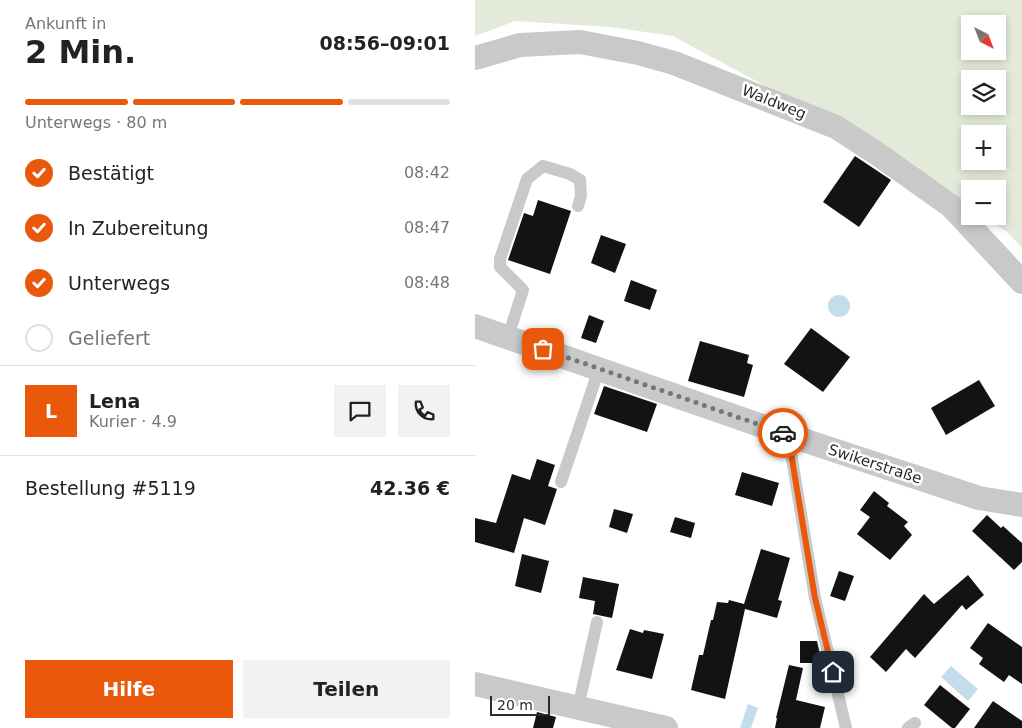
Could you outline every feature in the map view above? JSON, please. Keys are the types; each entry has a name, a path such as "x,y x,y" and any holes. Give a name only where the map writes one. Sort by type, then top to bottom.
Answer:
{"street":[{"name":"Waldweg","path":"475,58 520,45 580,42 628,51 674,63 835,127 879,155 951,206 1022,282"},
{"name":"Swikerstraße","path":"475,326 788,435 979,498 1022,505"},
{"path":"475,684 666,728"}],"lane":[{"path":"508,338 523,290 500,266 500,259 527,179 543,166 570,174 580,180 581,196 578,206"},
{"path":"561,482 599,369"},
{"path":"788,435 815,598 846,728"},
{"path":"578,708 597,622"}],"green space":[{"path":"475,0 1022,0 1022,248 1007,232 996,225 1006,225 1006,180 961,180 961,201 887,152 673,36 610,27 515,21 475,36"}],"water":[{"path":"839,295 847,298 850,306 847,314 839,317 831,314 828,306 831,298"},
{"path":"951,666 978,689 968,701 941,677"},
{"path":"748,704 758,708 751,728 740,728"}],"building":[{"path":"855,156 891,180 859,227 823,202"},
{"path":"538,200 571,211 550,274 508,260 524,213 533,216"},
{"path":"601,235 626,244 615,273 591,263"},
{"path":"631,280 657,290 650,310 624,301"},
{"path":"589,315 604,321 596,343 581,338"},
{"path":"811,328 850,357 823,392 784,364"},
{"path":"700,341 749,355 747,363 753,365 744,397 688,381"},
{"path":"979,380 995,406 946,435 931,408"},
{"path":"604,386 657,404 647,432 594,414"},
{"path":"537,459 555,465 548,486 557,489 545,525 524,518 514,553 475,542 475,518 496,523 512,474 530,480"},
{"path":"742,472 779,483 772,506 735,495"},
{"path":"874,491 889,503 887,506 908,522 904,526 912,535 890,560 857,534 870,517 860,510"},
{"path":"614,509 633,514 627,533 609,527"},
{"path":"987,515 1022,543 1022,562 1014,570 972,531"},
{"path":"675,517 695,523 691,538 670,532"},
{"path":"761,549 790,558 778,600 782,601 777,618 745,609 725,699 691,690 699,655 703,655 717,602 728,603 729,600 744,604"},
{"path":"522,554 549,561 541,593 515,586"},
{"path":"839,571 854,576 845,601 830,596"},
{"path":"968,575 984,595 966,610 962,605 915,658 906,649 886,672 870,657 924,594 934,604"},
{"path":"583,577 619,584 612,618 593,614 595,601 579,598"},
{"path":"988,623 1022,647 1022,684 1009,675 1004,682 979,664 983,658 970,648"},
{"path":"630,629 643,633 644,630 664,634 652,679 616,670"},
{"path":"800,641 817,641 822,663 800,663"},
{"path":"789,665 803,668 796,700 825,707 820,728 775,728"},
{"path":"940,685 970,709 955,728 952,728 924,705"},
{"path":"993,701 1022,721 1022,728 974,728"},
{"path":"537,712 556,717 553,728 533,728"}],"way so far":[{"path":"543,349 783,433"}],"route":[{"path":"783,433 788,435 815,598 833,672"}]}
